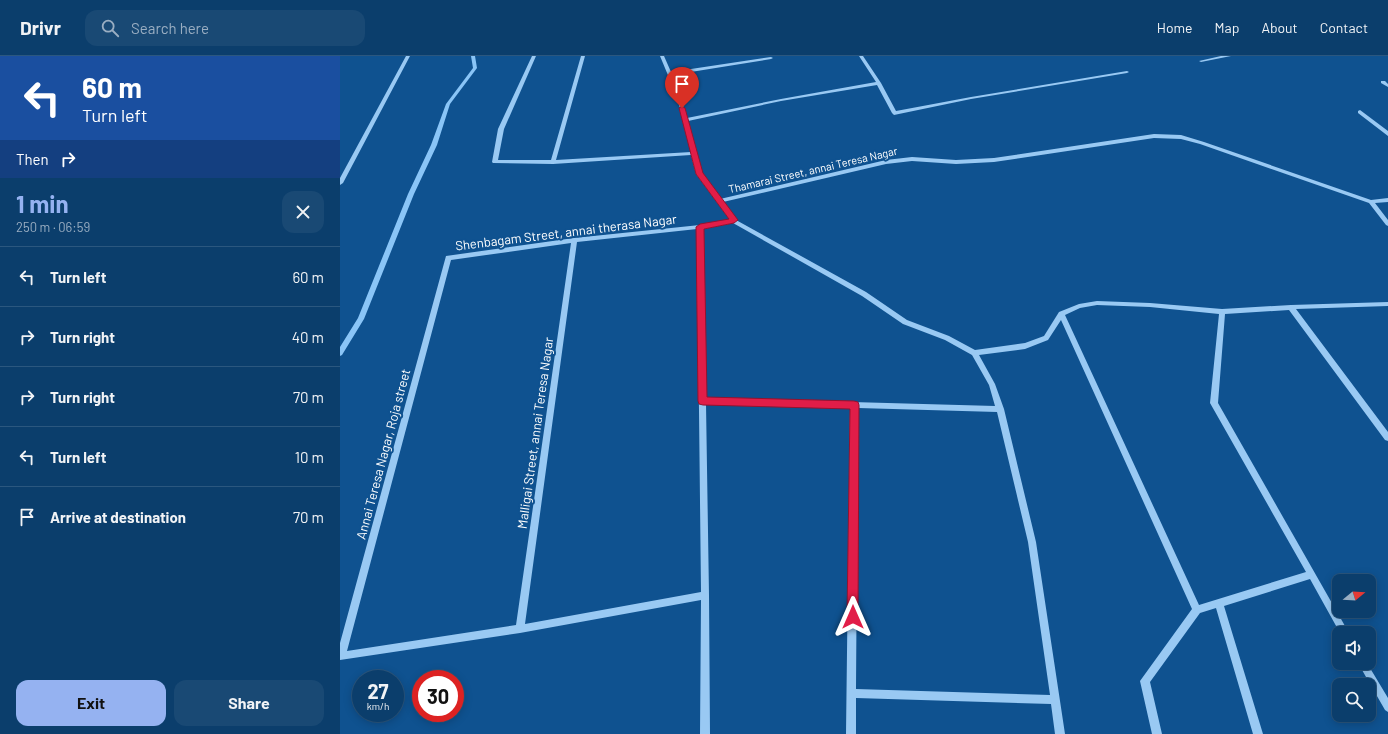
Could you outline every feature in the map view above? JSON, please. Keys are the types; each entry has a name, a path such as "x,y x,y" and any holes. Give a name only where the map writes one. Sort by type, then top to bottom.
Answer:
{"street":[{"path":"340,183 408,56"},
{"path":"534,56 501,128 495,162 553,162 694,153"},
{"path":"553,162 583,56"},
{"path":"662,56 679,97 699,174 734,220 864,294 905,322 947,338 974,353 992,384 1000,409 1032,542 1060,734"},
{"path":"861,56 879,83 894,113 971,98 1127,72"},
{"path":"1201,61 1229,56"},
{"path":"669,74 771,58"},
{"path":"1388,81 1383,82 1388,86"},
{"path":"685,120 781,100 879,83"},
{"path":"1360,112 1388,134"},
{"name":"Thamarai Street, annai Teresa Nagar","path":"719,201 886,162 912,159 956,162 994,160 1154,136 1181,137 1371,202"},
{"path":"1371,202 1388,200"},
{"path":"1371,202 1388,224"},
{"name":"Shenbagam Street, annai therasa Nagar","path":"448,258 574,240 700,227 734,220"},
{"path":"700,227 706,595 705,734"},
{"name":"Malligai Street, annai Teresa Nagar","path":"520,629 574,240"},
{"name":"Annai Teresa Nagar, Roja street","path":"340,656 448,258"},
{"path":"974,353 1024,346 1046,338 1061,314 1079,306 1097,303 1150,305 1222,312 1291,307 1388,304"},
{"path":"1291,307 1388,438"},
{"path":"1222,312 1214,403 1341,626"},
{"path":"1061,314 1198,610"},
{"path":"703,401 1000,409"},
{"path":"852,734 854,405"},
{"path":"1157,734 1145,681 1198,610 1311,575"},
{"path":"340,656 520,629 706,595"},
{"path":"1219,603 1258,734"},
{"path":"1366,670 1388,707"},
{"path":"852,693 1055,700"}],"waterway":[{"path":"340,353 361,319 411,194 434,145 448,104 475,68 473,56"}],"route":[{"path":"682,108 699,174 734,220 700,227 703,401 854,405 853,617"}]}
